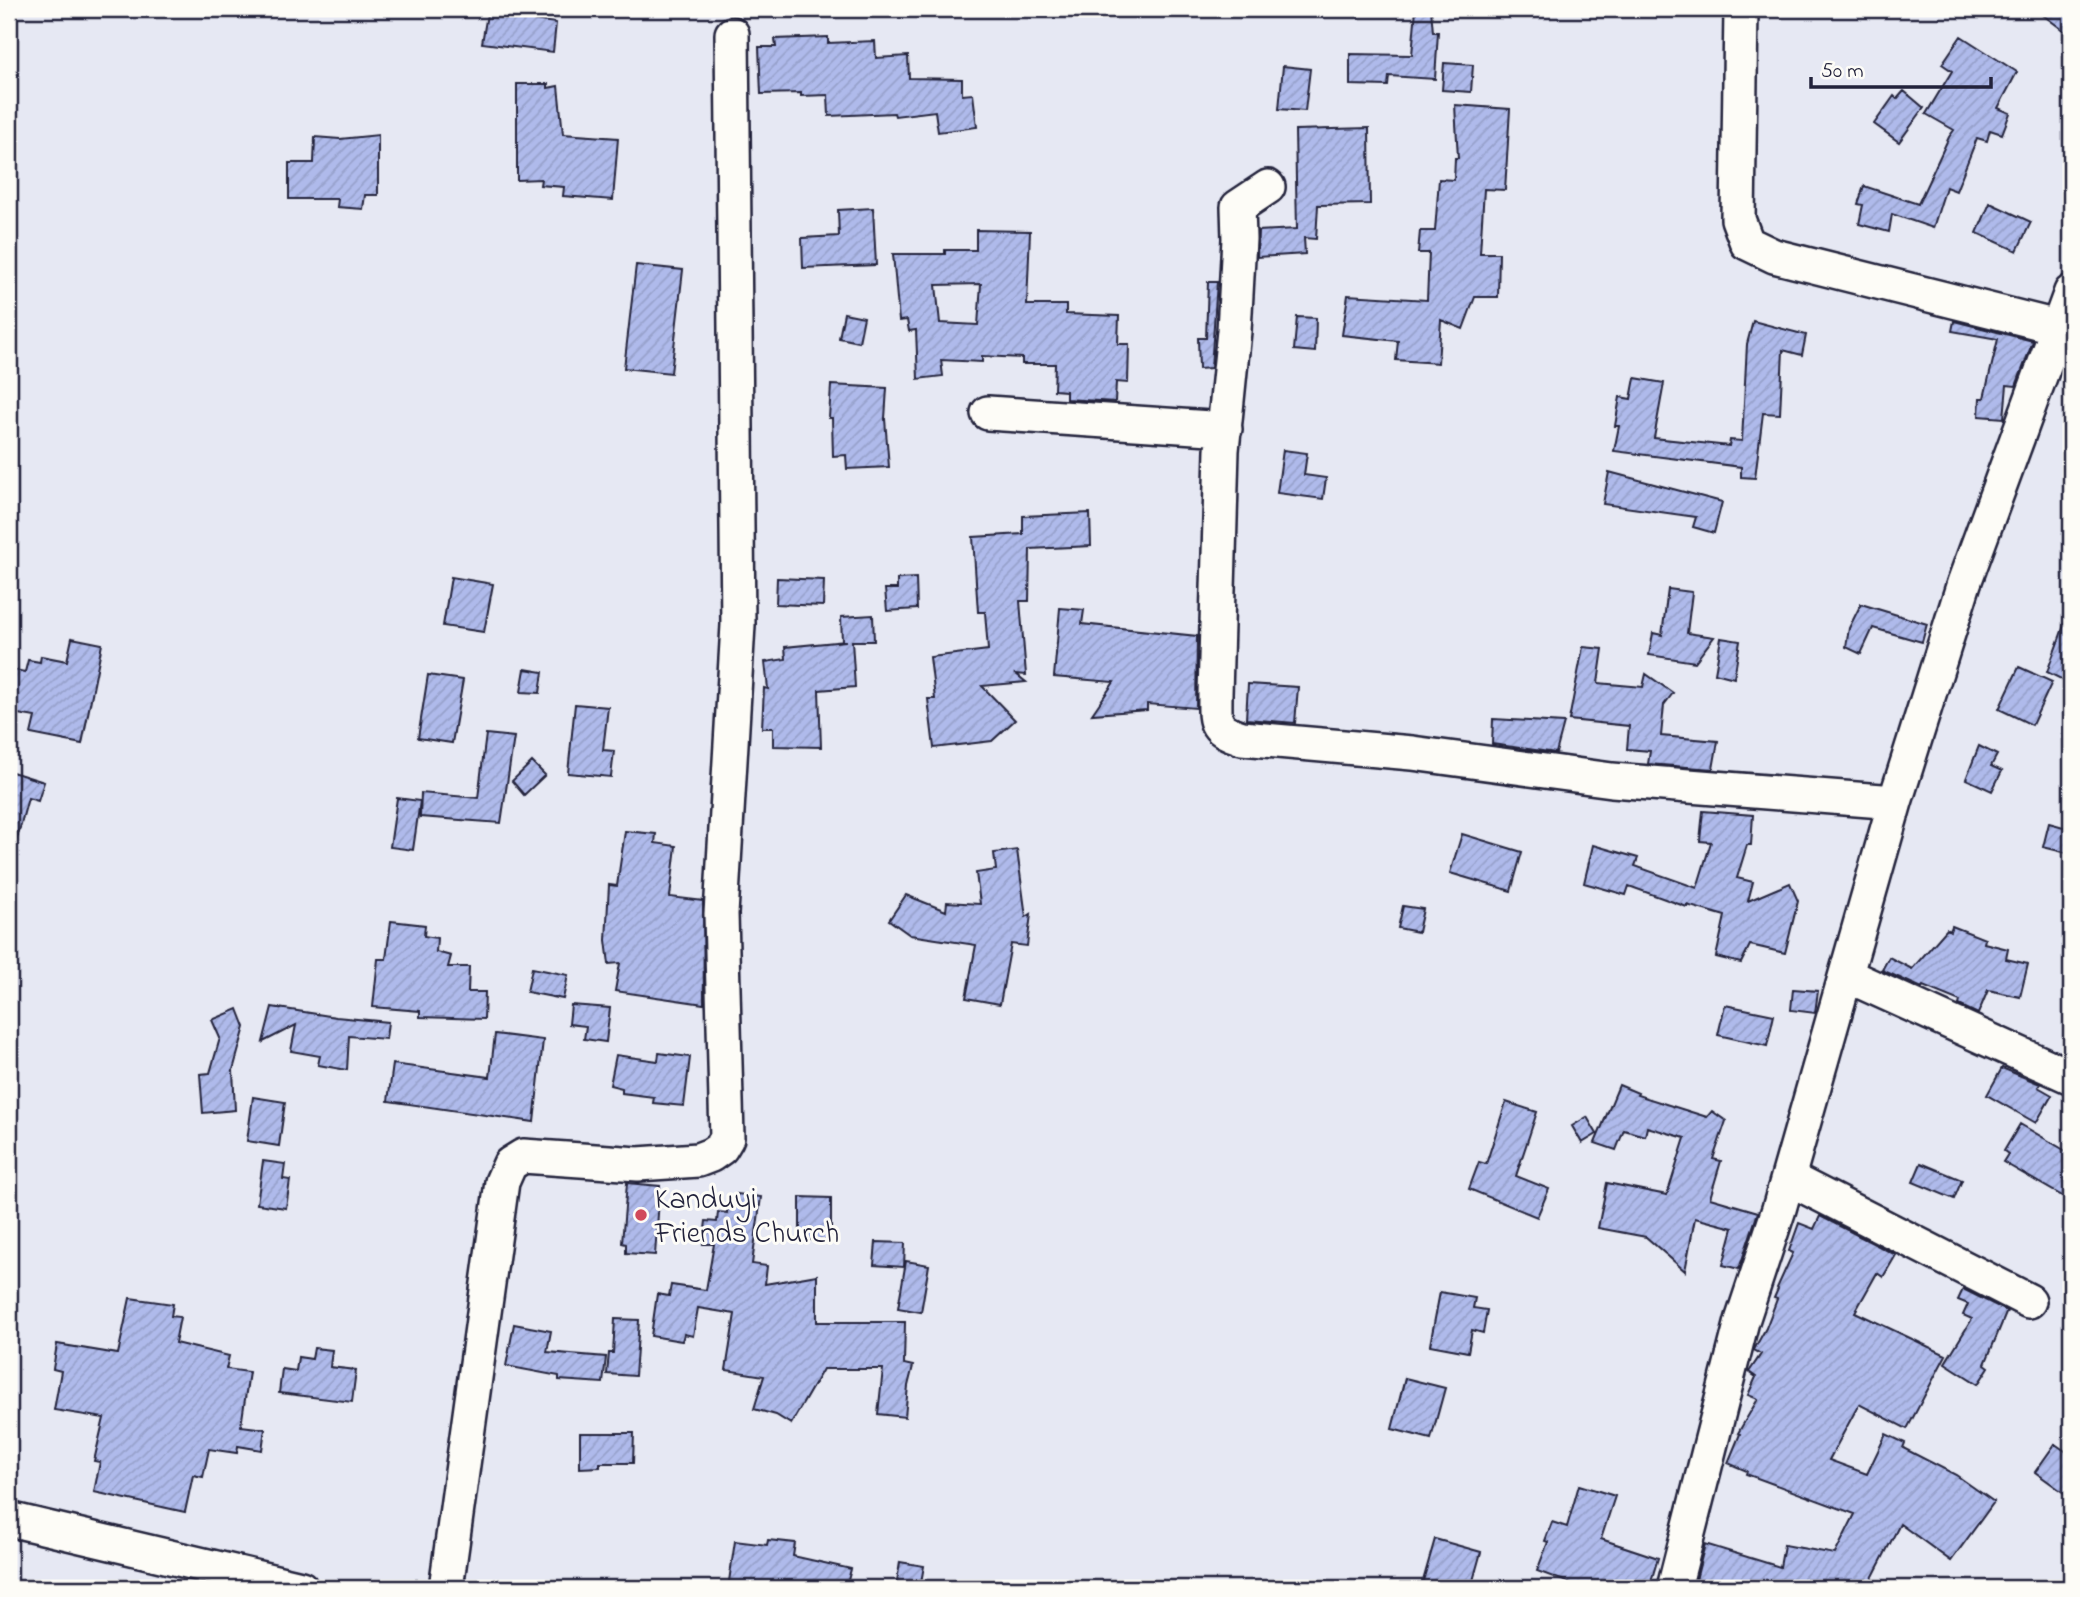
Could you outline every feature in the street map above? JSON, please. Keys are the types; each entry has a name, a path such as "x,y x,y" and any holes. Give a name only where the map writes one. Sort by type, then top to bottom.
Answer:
{"street":[{"path":"1741,9 1738,219 1747,243 1774,256 2057,327"},
{"path":"446,1588 502,1182 510,1164 523,1156 638,1164 698,1160 721,1148 727,1138 721,914 738,625 732,34"},
{"path":"1268,187 1237,207 1238,253 1222,450 1215,694 1215,722 1221,731 1241,738 1412,754 1612,780 1895,802"},
{"path":"1674,1588 1742,1321 1788,1178 1895,802 1964,583 2071,292"},
{"path":"988,413 1225,429"},
{"path":"1846,975 2071,1077"},
{"path":"1788,1178 2029,1301"},
{"path":"9,1519 301,1588"}],"building":[{"path":"1416,9 1431,9 1433,32 1438,32 1435,79 1389,76 1388,86 1350,85 1350,54 1412,55"},
{"path":"2035,9 2071,9 2071,36"},
{"path":"487,14 556,23 553,52 482,43"},
{"path":"1961,36 2017,72 1998,108 2010,113 2002,134 1990,130 1987,141 1977,138 1956,191 1946,187 1933,228 1892,214 1889,232 1859,224 1863,205 1858,204 1864,186 1918,204 1954,130 1926,114 1952,71 1942,64"},
{"path":"828,37 828,43 875,41 876,58 908,56 909,78 962,79 962,95 973,94 977,127 938,132 935,111 895,116 894,113 829,116 828,95 761,94 759,47 776,47 775,39"},
{"path":"1444,63 1473,65 1471,92 1442,90"},
{"path":"1283,66 1310,69 1305,111 1279,109"},
{"path":"517,84 548,84 548,88 558,86 563,134 618,138 613,200 563,196 564,187 540,185 541,179 517,180"},
{"path":"1904,91 1924,108 1899,142 1874,124 1894,96 1897,99"},
{"path":"1455,105 1510,109 1505,190 1484,189 1480,253 1499,253 1498,297 1475,297 1463,329 1441,320 1438,363 1396,360 1398,341 1342,335 1348,295 1427,300 1429,253 1418,253 1420,231 1435,231 1439,179 1454,180 1455,158 1458,158"},
{"path":"1369,128 1370,204 1318,205 1316,239 1304,238 1305,254 1257,257 1258,231 1297,229 1295,130"},
{"path":"378,135 378,195 365,195 363,209 337,207 338,199 289,199 289,163 314,163 315,137 340,139"},
{"path":"1990,203 2031,222 2017,251 1977,233"},
{"path":"873,208 876,265 803,268 802,238 839,236 838,210"},
{"path":"976,230 1030,231 1027,305 1066,305 1066,314 1119,316 1118,344 1129,344 1128,383 1116,382 1115,402 1066,399 1066,391 1054,390 1055,364 1022,364 1022,358 982,356 982,362 941,360 943,376 918,379 916,330 909,331 907,320 899,321 893,254 945,254 945,250 976,250","holes":["981,284 978,325 940,323 936,285"]},
{"path":"636,265 683,270 671,373 624,368"},
{"path":"1208,282 1217,282 1211,368 1199,369 1198,338 1206,338"},
{"path":"844,313 864,317 859,342 839,338"},
{"path":"1297,317 1316,318 1315,352 1294,350"},
{"path":"1753,321 1806,335 1802,355 1783,350 1780,414 1763,413 1755,478 1741,477 1741,467 1614,451 1619,426 1615,426 1620,397 1631,399 1635,378 1664,383 1654,438 1729,446 1730,440 1742,441 1747,344"},
{"path":"1954,321 2033,341 2016,386 2007,385 2004,418 1979,416 1980,398 1984,398 1998,339 1952,331"},
{"path":"831,385 887,388 885,419 889,467 847,469 846,455 833,456 832,418 829,418"},
{"path":"1283,450 1307,453 1304,475 1326,478 1323,499 1277,493"},
{"path":"1609,472 1722,502 1714,533 1693,527 1696,517 1603,504"},
{"path":"1090,513 1091,546 1030,549 1029,601 1020,601 1026,675 1016,674 1026,682 982,686 1015,720 992,741 934,748 928,699 935,699 930,657 988,650 985,612 978,612 973,537 1023,534 1023,516"},
{"path":"451,577 493,584 484,632 443,626"},
{"path":"777,578 824,580 823,606 776,604"},
{"path":"916,578 917,609 887,611 885,589 897,589 897,579"},
{"path":"1668,589 1692,592 1687,633 1714,637 1695,662 1649,655 1653,633 1662,635"},
{"path":"1861,604 1927,624 1922,642 1873,628 1861,654 1846,647 1849,628"},
{"path":"1060,608 1084,610 1082,624 1197,636 1196,708 1147,704 1147,710 1092,714 1114,682 1054,677"},
{"path":"2069,612 2071,613 2071,684 2047,672"},
{"path":"873,615 874,641 852,641 855,687 819,690 821,747 773,746 773,728 762,728 764,688 768,689 765,662 786,659 785,647 846,641 842,641 841,617"},
{"path":"72,638 102,644 82,744 31,734 35,717 12,713 15,697 9,695 9,669 25,672 28,660 40,662 41,656 67,661"},
{"path":"1721,638 1740,641 1734,678 1715,673"},
{"path":"1583,647 1603,649 1598,683 1643,687 1646,674 1673,693 1664,705 1661,736 1718,741 1713,769 1648,764 1650,751 1627,749 1629,726 1569,720"},
{"path":"2019,667 2052,682 2032,725 1999,709"},
{"path":"525,669 543,672 540,693 521,692"},
{"path":"428,675 463,680 452,743 418,738"},
{"path":"1248,684 1298,687 1295,723 1246,719"},
{"path":"575,704 608,707 603,750 614,751 611,777 568,773"},
{"path":"1493,719 1564,723 1556,753 1492,744"},
{"path":"486,734 514,737 501,823 420,817 421,793 478,798"},
{"path":"1979,746 1997,755 1991,766 2002,771 1992,791 1966,779"},
{"path":"532,762 545,775 524,795 512,781"},
{"path":"9,771 44,782 38,801 28,798 15,846 9,846"},
{"path":"397,798 420,801 413,850 390,847"},
{"path":"1703,811 1753,815 1751,845 1747,845 1737,878 1753,882 1748,901 1790,883 1798,901 1785,953 1750,945 1741,963 1716,957 1725,916 1687,907 1629,886 1626,895 1584,883 1593,845 1638,858 1635,866 1697,888 1711,842 1700,841"},
{"path":"2049,823 2071,829 2071,854 2043,847"},
{"path":"625,831 656,834 655,843 676,846 670,897 703,901 704,1004 615,991 620,963 609,964 606,940 609,885 617,886"},
{"path":"1462,834 1522,852 1511,891 1450,873"},
{"path":"1017,850 1026,917 1031,914 1027,946 1011,944 1000,1004 966,998 976,945 910,935 889,920 906,895 946,911 947,902 980,904 976,873 996,870 994,853"},
{"path":"1403,906 1423,909 1418,932 1398,928"},
{"path":"391,921 425,925 424,936 437,938 436,952 451,956 448,967 469,967 468,992 485,992 484,1019 420,1017 420,1011 373,1007 378,959 386,959"},
{"path":"1952,926 1985,939 1984,943 2008,949 2006,959 2028,964 2020,997 1988,990 1978,1014 1959,1005 1960,1001 1882,970 1889,957 1912,969"},
{"path":"532,968 568,975 563,999 527,992"},
{"path":"1793,989 1818,991 1815,1013 1791,1010"},
{"path":"571,1005 610,1008 606,1042 584,1039 586,1026 569,1024"},
{"path":"1725,1005 1774,1015 1767,1046 1718,1035"},
{"path":"272,1007 388,1022 386,1039 349,1036 347,1070 318,1065 320,1056 291,1051 296,1025 263,1042"},
{"path":"238,1009 245,1027 233,1070 235,1110 203,1113 200,1074 210,1073 220,1038 212,1020"},
{"path":"495,1034 543,1040 534,1122 388,1101 393,1064 490,1077"},
{"path":"659,1053 690,1057 684,1106 653,1103 654,1097 622,1093 622,1088 610,1085 616,1055 658,1061"},
{"path":"2002,1068 2040,1084 2038,1087 2052,1095 2036,1123 1987,1095"},
{"path":"1619,1085 1638,1093 1637,1095 1707,1117 1712,1111 1726,1121 1713,1159 1721,1161 1710,1198 1758,1212 1739,1269 1723,1265 1733,1228 1695,1218 1685,1271 1646,1237 1598,1228 1607,1183 1667,1195 1685,1138 1647,1127 1645,1136 1624,1130 1616,1150 1595,1143"},
{"path":"253,1097 285,1102 279,1146 247,1141"},
{"path":"1506,1102 1537,1112 1516,1176 1549,1189 1537,1217 1469,1189 1479,1162 1486,1164"},
{"path":"1587,1117 1597,1134 1582,1143 1572,1126"},
{"path":"2020,1124 2071,1154 2071,1201 2003,1162 2008,1154 2004,1151"},
{"path":"263,1161 285,1164 283,1179 290,1180 286,1208 257,1204"},
{"path":"1921,1163 1962,1180 1954,1199 1913,1182"},
{"name":"Kanduyi Friends Church","path":"627,1183 660,1186 655,1255 626,1253 626,1244 622,1243"},
{"path":"737,1194 761,1197 752,1264 767,1266 765,1284 817,1275 817,1322 905,1322 904,1364 913,1366 905,1417 878,1414 883,1369 823,1369 791,1424 776,1415 754,1409 764,1376 726,1370 735,1314 698,1308 693,1336 684,1334 682,1341 651,1336 657,1294 669,1296 671,1285 706,1290 714,1244 703,1244 706,1221 717,1222 718,1212 727,1213 728,1205 735,1206"},
{"path":"800,1197 831,1198 831,1240 800,1240"},
{"path":"1820,1216 1896,1255 1883,1277 1877,1273 1855,1312 1946,1355 1907,1429 1859,1404 1829,1460 1867,1474 1886,1434 1905,1443 1903,1448 1956,1475 1994,1502 1951,1561 1900,1524 1867,1588 1694,1588 1705,1544 1780,1567 1784,1545 1835,1554 1855,1514 1746,1474 1747,1471 1728,1463 1740,1434 1738,1433 1758,1399 1748,1395 1756,1377 1749,1372 1761,1354 1754,1350 1777,1299 1774,1298 1793,1253 1789,1251 1799,1223 1814,1229"},
{"path":"876,1242 905,1243 904,1267 874,1265"},
{"path":"906,1261 929,1265 921,1312 898,1308"},
{"path":"1963,1289 2007,1311 1985,1364 1989,1367 1978,1384 1945,1363 1972,1319 1963,1315 1968,1304 1958,1300"},
{"path":"1440,1292 1475,1298 1473,1308 1487,1310 1483,1333 1472,1330 1468,1352 1430,1345"},
{"path":"130,1298 173,1304 171,1316 180,1317 175,1343 229,1356 226,1369 249,1372 241,1426 265,1429 262,1450 238,1446 237,1453 209,1449 203,1477 193,1475 185,1512 94,1492 100,1462 94,1461 104,1418 54,1410 61,1371 53,1369 57,1344 118,1354"},
{"path":"615,1319 639,1320 635,1376 607,1374 609,1353 613,1353"},
{"path":"514,1324 551,1331 547,1352 606,1357 603,1383 559,1380 559,1376 506,1366"},
{"path":"314,1348 332,1350 330,1367 356,1370 352,1402 279,1393 282,1369 296,1371 298,1357 312,1359"},
{"path":"1405,1378 1445,1388 1431,1439 1392,1429"},
{"path":"580,1433 634,1433 633,1463 600,1463 600,1467 580,1468"},
{"path":"2055,1444 2071,1455 2071,1498 2035,1472"},
{"path":"1579,1485 1615,1496 1601,1539 1658,1558 1649,1588 1583,1588 1537,1571 1552,1522 1567,1527"},
{"path":"1435,1539 1481,1552 1471,1588 1421,1588"},
{"path":"768,1540 795,1543 793,1556 851,1569 846,1588 728,1588 735,1541 767,1545"},
{"path":"900,1562 924,1566 920,1588 896,1588"}],"place":[{"name":"Kanduyi Friends Church","path":"641,1215"}]}
